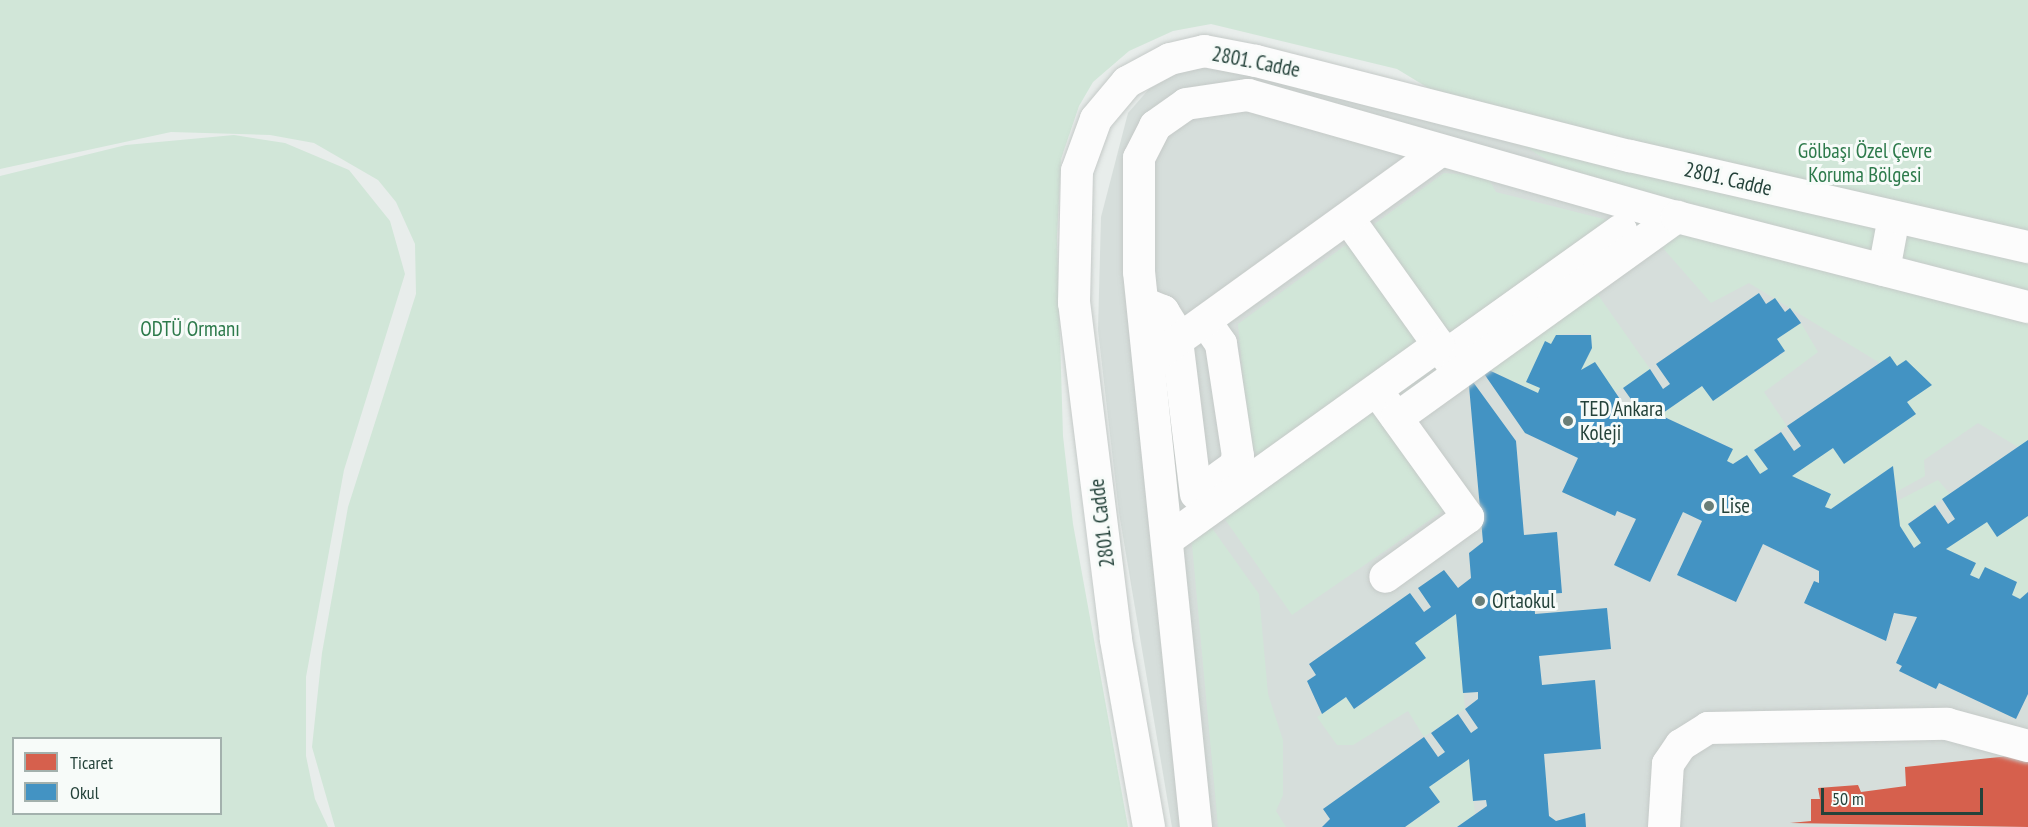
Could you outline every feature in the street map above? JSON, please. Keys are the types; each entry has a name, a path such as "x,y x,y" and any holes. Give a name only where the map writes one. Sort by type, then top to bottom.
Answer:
{"street":[{"name":"2801. Cadde","path":"1149,827 1116,639 1074,303 1077,171 1096,119 1127,82 1170,59 1204,51 1894,217 2028,247"},
{"path":"1196,827 1168,526 1143,303 1139,158 1155,126 1186,104 1248,95 1439,152 2028,307"},
{"path":"1149,360 1439,152"},
{"path":"1168,526 1375,389 1448,358 1664,213"},
{"path":"1884,270 1894,217"},
{"path":"1348,218 1448,358"},
{"path":"1143,303 1163,310 1177,340 1197,494"},
{"path":"1168,526 1197,494 1235,466 1238,456 1221,344 1205,321"},
{"path":"1397,418 1448,358"},
{"path":"1375,389 1468,517 1385,577"},
{"path":"1664,827 1668,764 1681,745 1708,728 1947,724 2028,746"}],"shaded area":[{"name":"TED Ankara Koleji","path":"1192,65 1235,68 2028,267 2028,827 1172,827 1119,513 1098,330 1101,217 1128,113 1149,89"}],"green space":[{"name":"Gölbaşı Özel Çevre Koruma Bölgesi","path":"0,0 2028,0 2028,453 1978,423 1924,460 1925,476 1896,492 1893,466 1831,509 1825,507 1792,476 1833,448 1844,463 1915,414 1907,402 1924,390 1749,283 1711,303 1662,247 1672,236 1397,69 1211,24 1173,31 1129,51 1093,82 1079,106 1061,159 1057,237 1063,436 1073,524 1128,827 335,827 312,747 322,653 348,507 416,294 415,244 396,202 378,180 314,143 270,135 171,132 0,169"},
{"name":"ODTÜ Ormanı","path":"234,135 285,143 349,170 390,221 405,274 344,470 306,677 306,756 315,799 328,827 0,827 0,176 126,145"},
{"path":"1444,173 1487,176 1496,192 1656,232 1398,418 1456,502 1292,615 1215,505 1262,470 1248,435 1238,324"},
{"path":"1596,292 1650,369 1623,388 1615,392 1581,370 1592,348 1591,335 1579,333 1556,335 1551,344 1545,342 1526,382 1540,388 1538,393 1481,366"},
{"path":"1801,323 1818,352 1764,392 1787,426 1754,450 1768,469 1760,474 1747,455 1733,464 1727,461 1732,448 1660,415 1702,386 1713,401 1785,352 1777,339"},
{"path":"1938,480 1950,494 1908,523 1921,543 1914,548 1900,526 1897,501"},
{"path":"1202,514 1259,594 1268,694 1283,740 1283,795 1276,811 1286,827 1218,827 1190,523"},
{"path":"2028,516 2028,592 2020,599 2012,595 2017,582 1985,568 1979,579 1970,575 1975,563 1946,549 1987,522 1997,537"},
{"path":"1456,614 1465,709 1424,737 1408,711 1353,745 1337,745 1317,717 1346,697 1355,709 1426,658 1415,643"},
{"path":"1469,759 1475,814 1457,827 1405,827 1440,803 1429,787"}],"building: Ticaret":[{"path":"2028,754 2028,827 1790,823 1811,821 1811,799 1820,799 1818,788 1858,785 1861,792 1906,786 1905,767"}],"building: Okul":[{"name":"Lise","path":"1759,293 1766,304 1775,298 1785,312 1790,308 1801,323 1777,339 1785,351 1713,401 1702,386 1660,415 1733,449 1727,461 1733,464 1747,455 1760,474 1768,469 1754,450 1781,432 1794,451 1801,446 1787,426 1890,356 1897,366 1906,360 1932,385 1907,402 1916,414 1844,464 1833,448 1792,476 1831,494 1825,507 1831,509 1893,466 1900,526 1914,548 1921,543 1908,524 1935,505 1948,524 1955,519 1942,499 2028,440 2028,516 1997,537 1987,522 1946,549 1976,563 1970,575 1979,579 1985,567 2017,582 2012,595 2020,599 2028,592 2028,694 2016,719 1939,683 1936,689 1899,671 1902,666 1896,663 1917,617 1894,613 1886,641 1804,603 1814,581 1819,583 1819,571 1763,544 1736,602 1677,575 1702,521 1683,512 1650,582 1614,565 1636,519 1617,511 1615,516 1562,492 1578,458 1525,433 1478,365 1538,393 1540,388 1526,382 1545,341 1551,344 1556,335 1591,335 1592,348 1581,370 1595,362 1630,414 1638,409 1623,388 1650,369 1663,389 1670,384 1656,364"},
{"name":"Ortaokul","path":"1468,375 1516,441 1524,535 1557,532 1562,593 1534,595 1535,614 1607,608 1611,649 1539,656 1542,685 1595,680 1601,749 1544,754 1549,816 1556,821 1585,813 1586,827 1457,827 1487,806 1486,800 1473,801 1469,759 1429,787 1440,802 1405,827 1322,827 1330,819 1323,809 1424,737 1438,757 1445,752 1431,733 1458,714 1471,733 1478,728 1465,709 1478,699 1478,692 1463,693 1456,614 1415,643 1426,658 1354,709 1346,697 1322,714 1307,681 1316,675 1309,664 1410,593 1424,612 1431,607 1418,588 1444,570 1458,588 1471,578 1469,553 1483,542"}],"place":[{"name":"TED Ankara Koleji","path":"1568,421"},
{"name":"Lise","path":"1709,506"},
{"name":"Ortaokul","path":"1480,601"}]}
